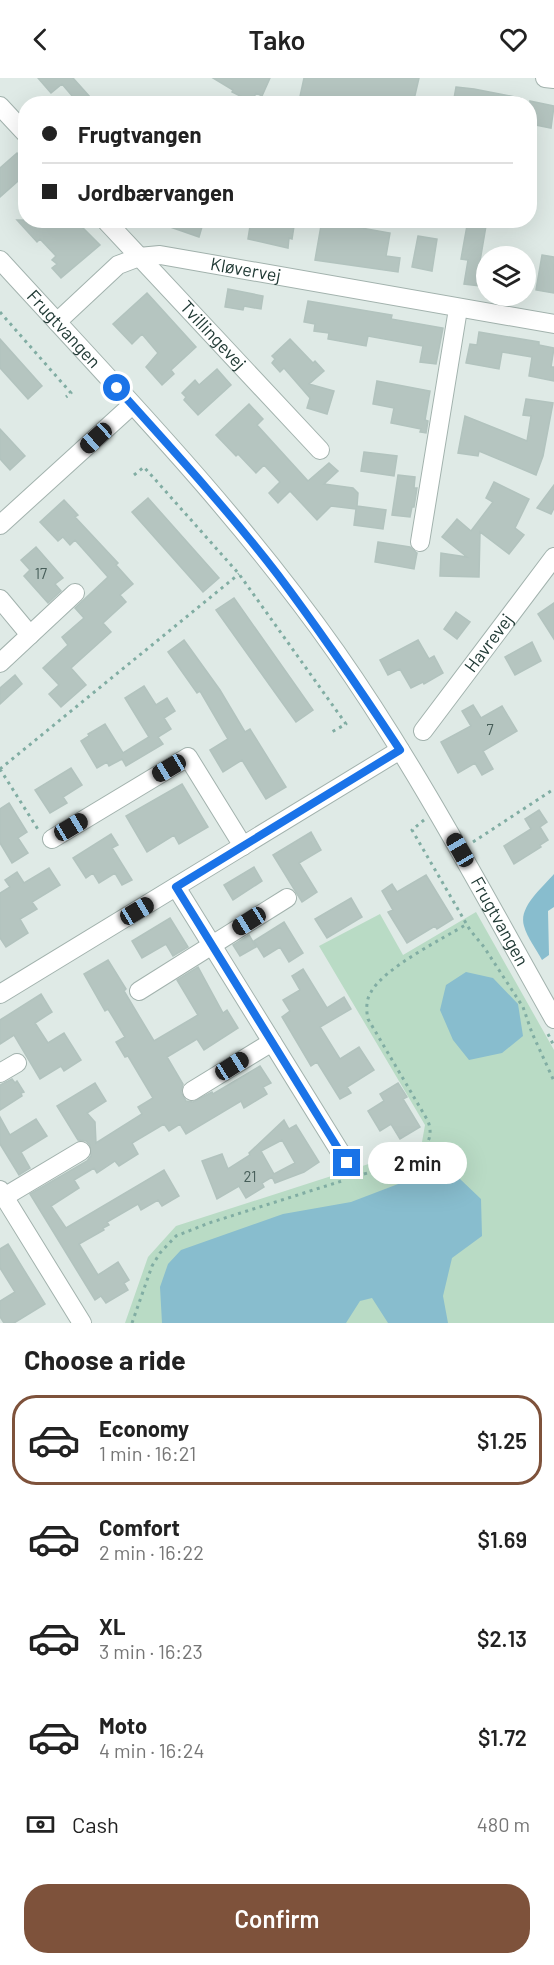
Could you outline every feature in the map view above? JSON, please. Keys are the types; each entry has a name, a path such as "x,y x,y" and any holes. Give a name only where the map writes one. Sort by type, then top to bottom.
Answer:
{"street":[{"path":"545,78 554,80"},
{"path":"0,106 18,125"},
{"name":"Tvillingevej","path":"112,228 320,450"},
{"name":"Kløvervej","path":"57,322 118,265 139,257 160,255 554,324"},
{"name":"Frugtvangen","path":"0,260 219,502 277,573 336,652 400,750 460,850 548,1022"},
{"path":"420,542 458,309"},
{"path":"2,520 132,405"},
{"name":"Havrevej","path":"423,731 554,557"},
{"path":"0,663 75,593"},
{"path":"0,599 30,635"},
{"path":"0,994 400,750"},
{"path":"52,839 188,757 243,846"},
{"path":"176,887 347,1163"},
{"path":"139,990 287,898"},
{"path":"192,1091 272,1042"},
{"path":"0,1073 17,1063"},
{"path":"81,1151 2,1194 82,1323"}],"path":[{"path":"0,312 71,393 66,397"},
{"path":"134,475 144,467 239,574 346,724 330,733"},
{"path":"52,839 40,834 0,769 239,574"},
{"path":"460,850 554,789"},
{"path":"436,809 412,831 467,924 523,1006 554,1081"},
{"path":"548,1022 554,1046"}],"green space":[{"path":"476,912 554,1050 554,1323 125,1323 148,1257 176,1226 412,1150 422,1142 425,1125 319,946 380,914 403,955"}],"water":[{"path":"554,874 554,907 548,911 549,955 542,960 527,934 523,919 528,905"},
{"path":"466,972 493,978 518,1004 523,1036 502,1053 469,1060 453,1040 440,1010 446,985"},
{"path":"427,1173 460,1179 481,1199 482,1236 452,1258 443,1296 448,1323 388,1323 372,1298 360,1301 346,1323 162,1323 160,1287 168,1264 181,1250 283,1214 351,1202"}],"building":[{"path":"38,78 73,78 89,96 72,96 62,84 51,93"},
{"path":"213,78 270,78 262,96 256,93 255,96 240,96 232,92 233,90"},
{"path":"304,78 419,78 415,96 300,96"},
{"path":"456,87 511,96 454,96"},
{"path":"537,102 554,106 551,128 537,125"},
{"path":"18,154 18,181 0,197 0,168"},
{"path":"24,228 83,228 100,245 61,278 52,268 57,264 52,260 56,256 40,239 37,242"},
{"path":"173,228 202,228 199,237"},
{"path":"250,228 294,228 288,248 248,239"},
{"path":"321,228 361,228 390,233 386,256 400,258 398,272 315,260"},
{"path":"467,228 486,228 483,246 476,246 476,286 464,284 468,260 461,259"},
{"path":"418,236 437,239 432,271 412,267"},
{"path":"542,255 554,257 554,293 536,290"},
{"path":"228,289 263,296 261,309 244,306 243,310 225,307"},
{"path":"147,293 196,347 171,370 174,374 162,385 146,367 158,353 142,334 132,344 113,324"},
{"path":"308,301 392,315 391,319 443,328 436,364 420,362 423,346 368,336 366,346 328,339 329,333 314,331 315,324 304,322"},
{"path":"479,332 539,342 539,345 554,348 551,367 554,367 554,381 529,376 532,357 502,352 499,369 466,363 470,344 477,345"},
{"path":"0,339 42,386 28,399 0,368"},
{"path":"290,339 324,371 309,384 334,391 327,414 307,408 310,398 284,368 280,372 272,363 275,359 272,356"},
{"path":"217,369 231,385 198,415 184,400 186,397 182,393 195,380 199,385"},
{"path":"377,381 430,391 425,420 428,421 426,433 420,432 421,429 391,423 394,408 373,404"},
{"path":"526,399 553,403 543,456 536,475 479,451 478,456 458,453 465,416 527,441 531,416 523,415"},
{"path":"249,404 263,419 257,425 308,481 329,463 338,471 324,484 353,488 358,493 357,506 386,510 383,529 354,525 356,509 331,506 317,520 290,491 278,503 269,493 280,482 264,465 256,473 216,435"},
{"path":"0,429 25,456 10,470 0,459"},
{"path":"364,452 397,456 394,476 361,471"},
{"path":"398,475 415,477 414,488 417,488 410,517 392,515"},
{"path":"494,482 529,499 515,528 524,535 509,554 480,532 479,577 440,576 441,553 467,557 442,537 457,519 471,531 493,502 486,498"},
{"path":"554,485 554,508 551,514 537,508"},
{"path":"148,498 219,578 203,592 132,512"},
{"path":"64,500 78,515 75,517 118,563 116,565 133,584 120,595 126,602 103,623 111,632 71,668 86,685 61,707 49,694 59,685 43,668 68,645 62,637 84,618 75,608 108,577 75,540 70,545 63,537 58,541 40,522"},
{"path":"378,542 410,547 417,553 414,569 375,562"},
{"path":"36,547 63,578 55,584 61,591 48,603 24,576 30,570 21,560"},
{"path":"234,598 313,710 296,722 216,610"},
{"path":"554,603 554,639 538,614"},
{"path":"456,612 470,622 457,639 444,629"},
{"path":"184,640 220,690 245,732 250,729 286,787 266,799 242,760 223,772 210,750 228,739 200,691 197,693 168,652"},
{"path":"418,640 429,659 434,656 443,673 424,684 423,682 411,688 400,669 388,675 380,660"},
{"path":"532,642 541,661 515,675 505,657"},
{"path":"15,675 22,684 0,704 0,688"},
{"path":"144,686 156,705 167,698 175,711 164,718 171,729 158,737 163,744 126,766 122,759 109,766 107,762 97,768 81,741 89,736 88,734 105,724 123,753 149,737 125,698"},
{"path":"473,705 481,718 502,706 517,731 483,751 493,769 482,775 475,763 458,773 441,742 471,726 462,711"},
{"path":"71,768 82,785 63,797 67,803 50,813 35,790"},
{"path":"182,784 208,827 179,844 174,835 147,852 126,816"},
{"path":"9,803 27,832 18,838 28,853 12,863 0,843 0,809"},
{"path":"539,810 547,822 540,827 548,840 514,864 504,846 531,829 525,819"},
{"path":"311,832 321,850 299,863 317,892 302,902 273,855"},
{"path":"111,834 118,845 112,848 132,880 122,885 115,873 99,883 93,873 86,878 73,858"},
{"path":"254,867 262,881 233,900 224,885"},
{"path":"49,868 60,885 32,902 37,909 20,919 28,933 6,947 0,938 0,893 10,887 5,880 17,872 24,883"},
{"path":"426,875 453,919 437,929 435,926 407,943 388,912 393,910 382,891 392,884 397,892"},
{"path":"351,898 362,917 327,938 315,919"},
{"path":"170,918 188,947 173,956 166,944 142,958 132,941"},
{"path":"284,922 303,953 289,962 280,947 264,957 254,941"},
{"path":"249,935 256,947 240,956 233,945"},
{"path":"108,960 154,1041 198,1015 177,980 198,967 223,1013 227,1010 238,1028 204,1050 197,1039 167,1057 183,1084 181,1092 186,1101 193,1102 212,1092 213,1094 260,1066 271,1083 263,1087 267,1094 244,1108 241,1101 186,1134 180,1124 169,1131 164,1124 132,1143 138,1154 119,1166 115,1161 97,1173 94,1168 74,1180 79,1188 51,1206 66,1228 164,1170 179,1196 162,1206 158,1200 141,1210 138,1204 107,1222 109,1225 103,1228 104,1230 79,1244 98,1275 118,1262 129,1280 124,1283 128,1290 106,1303 101,1296 95,1300 30,1194 87,1161 91,1156 90,1145 86,1141 78,1140 57,1106 95,1083 106,1101 87,1113 95,1122 96,1143 142,1114 138,1107 153,1098 128,1056 125,1057 116,1042 125,1037 108,1009 105,1011 84,974"},
{"path":"303,969 327,1008 344,997 351,1009 320,1027 340,1059 359,1047 374,1070 347,1087 351,1093 340,1099 317,1062 311,1066 282,1017 290,1011 283,1000 300,990 292,976"},
{"path":"41,994 52,1012 35,1023 48,1043 64,1033 81,1060 64,1071 61,1066 40,1079 14,1035 0,1044 0,1020"},
{"path":"12,1079 15,1083 17,1081 24,1092 21,1093 22,1096 0,1110 0,1085"},
{"path":"398,1083 407,1097 403,1099 420,1127 400,1139 391,1124 380,1131 368,1111 384,1101 380,1094"},
{"path":"0,1117 10,1135 36,1119 47,1136 21,1152 30,1168 19,1175 0,1144"},
{"path":"284,1120 289,1129 296,1125 319,1162 304,1172 275,1183 272,1177 262,1183 264,1187 246,1198 239,1186 217,1199 202,1161 222,1154 228,1169 250,1155 249,1153","holes":["282,1140 295,1163 274,1174 261,1151"]},
{"path":"8,1244 45,1304 14,1323 4,1323 0,1317 0,1301 15,1292 0,1268 0,1249"}],"route":[{"path":"117,388 219,502 277,573 336,652 400,750 176,887 347,1163"}]}
